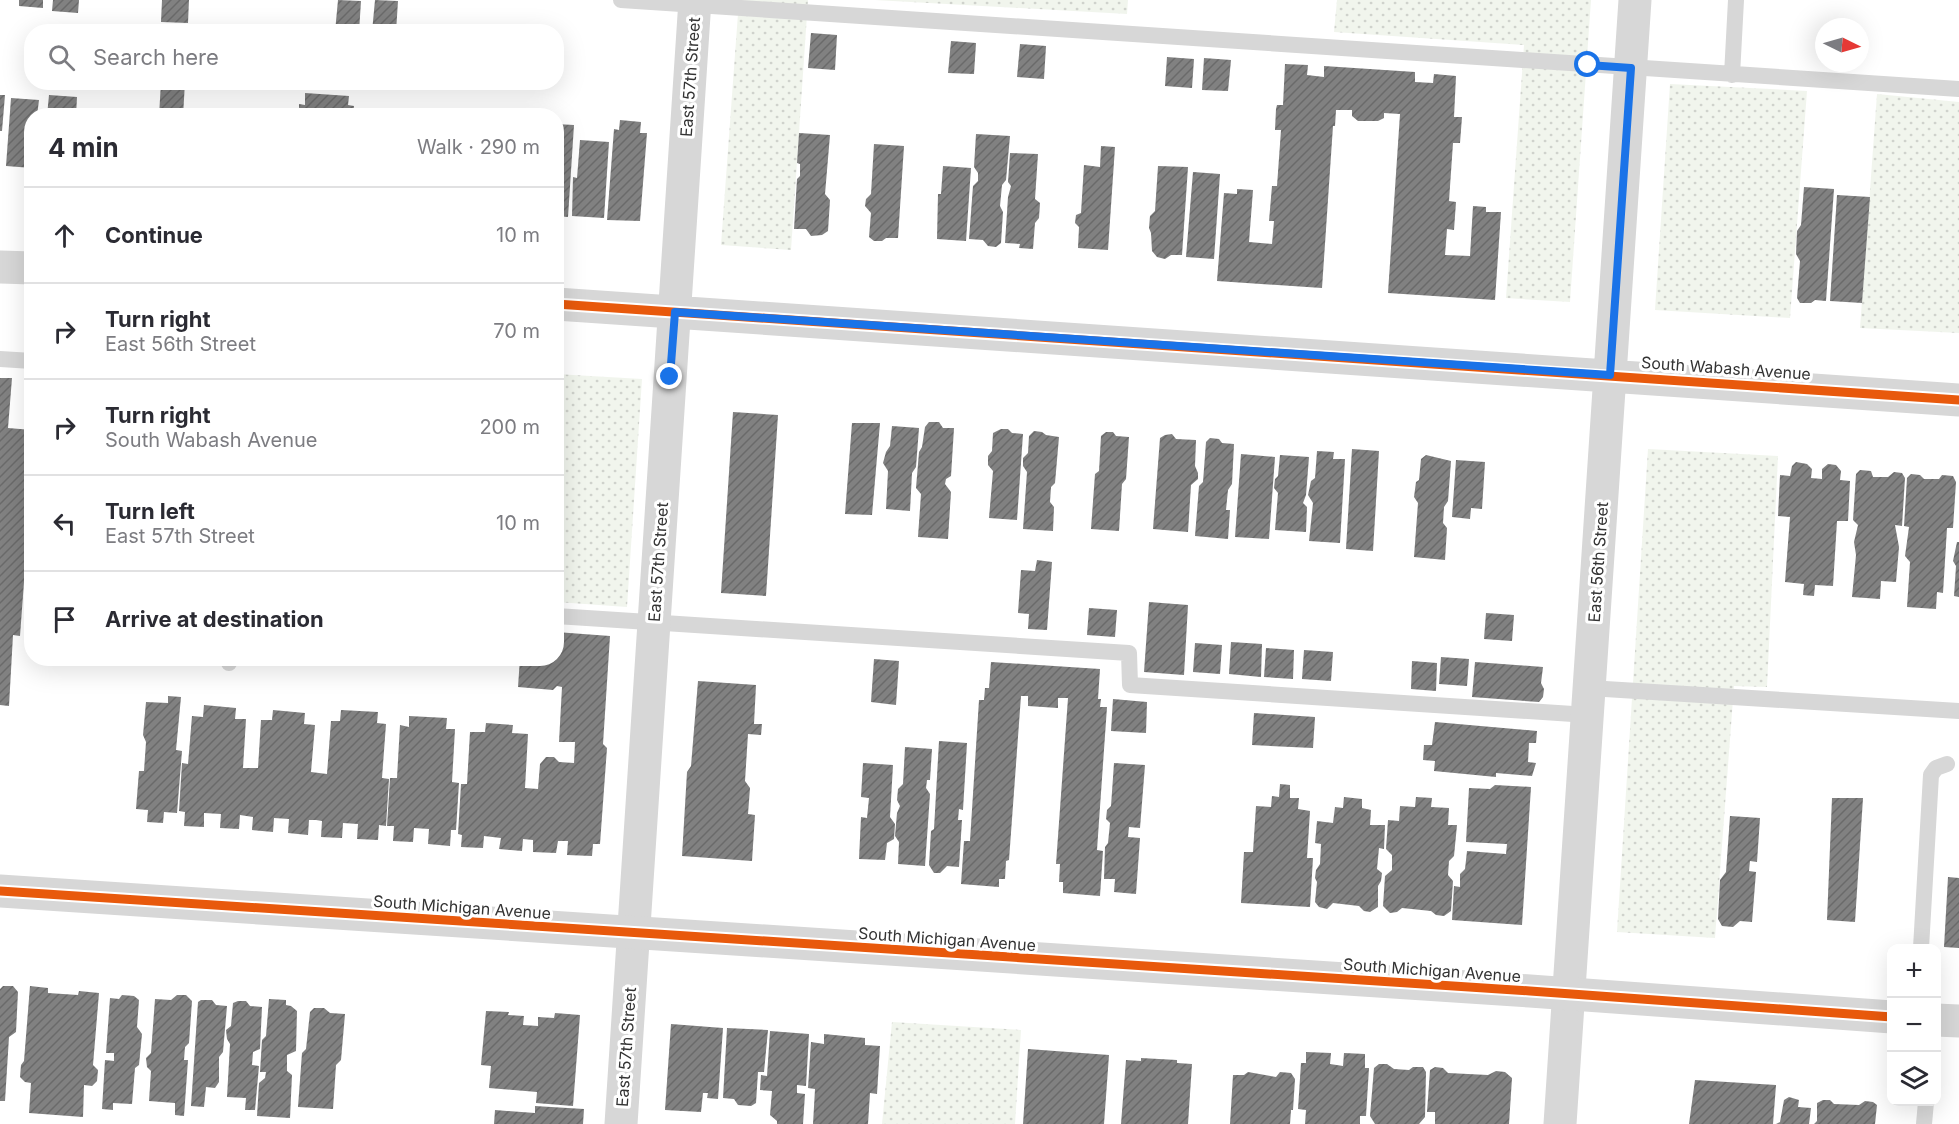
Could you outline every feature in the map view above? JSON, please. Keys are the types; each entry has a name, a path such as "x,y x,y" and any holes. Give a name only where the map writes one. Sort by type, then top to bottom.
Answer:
{"street":[{"name":"East 56th Street","path":"1560,1124 1635,0"},
{"name":"East 57th Street","path":"621,1124 695,3"},
{"path":"0,267 24,268"},
{"name":"South Wabash Avenue","path":"564,305 1959,400"},
{"name":"South Michigan Avenue","path":"0,891 1569,993 1887,1017"},
{"path":"1941,1020 1959,1022"}],"lane":[{"path":"621,0 695,3 1959,89"},
{"path":"1731,75 1736,0"},
{"path":"0,359 24,360"},
{"path":"564,616 1130,653 1130,685 1959,711"},
{"path":"1921,944 1931,775 1936,768 1947,764"},
{"path":"1924,1124 1926,1106"}],"shaded area":[{"path":"739,0 808,0 791,250 721,245"},
{"path":"875,0 1128,0 1127,14"},
{"path":"1337,0 1591,0 1570,302 1506,298 1524,45 1334,32"},
{"path":"1670,84 1807,91 1790,318 1655,310"},
{"path":"1877,94 1959,102 1959,333 1860,328"},
{"path":"564,374 642,379 627,607 564,602"},
{"path":"1648,449 1778,456 1767,687 1734,686 1715,938 1617,932"},
{"path":"892,1022 1021,1030 1015,1124 882,1124"}],"building":[{"path":"19,0 43,0 43,8 19,6"},
{"path":"53,0 79,0 78,13 52,11"},
{"path":"162,0 189,0 188,23 161,22"},
{"path":"338,0 361,1 360,24 336,24"},
{"path":"375,0 398,1 397,24 373,24"},
{"path":"811,33 837,35 835,70 808,68"},
{"path":"951,41 976,43 974,74 948,73"},
{"path":"1020,44 1046,46 1044,79 1017,77"},
{"path":"1167,57 1194,59 1192,88 1165,86"},
{"path":"1204,58 1231,60 1228,91 1202,90"},
{"path":"1285,64 1308,65 1307,75 1324,77 1324,66 1415,72 1415,82 1433,83 1434,74 1456,76 1454,117 1462,117 1460,143 1453,143 1449,201 1456,202 1454,230 1447,229 1445,255 1470,256 1473,206 1486,207 1486,212 1501,212 1495,300 1388,293 1400,114 1384,113 1384,118 1378,121 1358,121 1352,116 1352,110 1336,110 1335,126 1333,126 1322,288 1217,281 1224,193 1237,194 1237,189 1253,190 1249,242 1272,244 1274,221 1269,221 1272,186 1277,186 1281,130 1275,130 1276,109 1277,105 1283,105"},
{"path":"161,90 185,90 183,108 159,108"},
{"path":"305,93 349,96 348,105 354,106 354,108 299,108 299,104 305,105"},
{"path":"0,95 5,95 2,131 0,131"},
{"path":"49,95 77,97 76,108 48,108"},
{"path":"11,98 39,100 38,108 24,108 24,167 6,166"},
{"path":"620,120 641,122 640,133 647,133 640,221 607,220 614,129 619,130"},
{"path":"564,124 574,125 568,217 564,217"},
{"path":"799,133 830,135 825,194 830,200 828,231 822,235 811,236 806,229 794,229 797,179 800,176 800,164 797,163"},
{"path":"976,134 1010,136 1006,180 1002,185 1000,206 1003,212 1001,243 996,247 988,246 983,240 969,239 973,186 978,181 978,173 974,167"},
{"path":"580,140 609,142 604,218 572,216 573,177 577,178"},
{"path":"874,144 904,146 898,238 886,238 882,241 874,241 869,237 871,213 865,206 866,199 871,194"},
{"path":"1101,146 1115,147 1108,250 1078,248 1079,227 1075,223 1076,215 1081,213 1084,165 1100,167"},
{"path":"1010,153 1038,154 1035,199 1040,203 1039,218 1035,223 1033,249 1019,248 1020,244 1005,243 1008,197 1011,186 1008,182"},
{"path":"943,166 971,168 966,241 937,239 938,194 941,194"},
{"path":"1158,166 1188,167 1182,255 1171,255 1165,259 1157,257 1152,251 1149,228 1150,216 1155,211"},
{"path":"1193,172 1220,174 1214,259 1186,257"},
{"path":"1804,187 1834,189 1826,301 1815,300 1811,303 1800,303 1797,298 1800,261 1796,254 1797,231 1801,225"},
{"path":"1837,195 1870,197 1862,303 1830,301"},
{"path":"0,378 12,378 8,428 24,429 24,582 20,636 13,635 9,706 0,705"},
{"path":"733,412 778,415 766,596 721,593"},
{"path":"929,422 939,422 943,428 954,428 951,476 946,479 945,484 951,492 948,539 918,537 921,494 916,488 919,452 925,427"},
{"path":"852,423 880,423 872,515 845,514"},
{"path":"892,426 919,428 916,467 912,473 910,511 886,509 888,471 883,463 890,446"},
{"path":"1001,429 1023,434 1017,520 989,518 993,471 988,465 988,456 992,451 993,433"},
{"path":"1034,431 1059,437 1055,483 1051,487 1050,502 1054,507 1053,531 1023,529 1027,472 1023,466 1023,458 1028,453 1029,436"},
{"path":"1106,432 1129,437 1126,479 1122,484 1119,531 1091,529 1095,474 1099,471 1101,436"},
{"path":"1172,434 1176,439 1196,440 1195,466 1198,479 1191,485 1188,532 1153,529 1160,438"},
{"path":"1210,438 1219,439 1222,443 1234,444 1232,484 1228,490 1226,510 1230,510 1228,539 1195,536 1199,486 1203,482 1206,442"},
{"path":"1352,449 1379,451 1373,551 1346,549"},
{"path":"1317,451 1334,452 1333,459 1345,459 1340,543 1309,541 1313,503 1308,495 1311,481 1315,478"},
{"path":"1241,454 1275,457 1269,539 1235,537"},
{"path":"1280,455 1309,457 1306,495 1303,503 1307,507 1306,532 1275,530 1278,493 1274,488"},
{"path":"1426,455 1451,461 1448,501 1444,507 1443,523 1447,528 1445,560 1414,557 1418,503 1414,497 1416,482 1419,480 1421,459"},
{"path":"1456,460 1485,462 1482,509 1471,508 1470,519 1452,517"},
{"path":"1796,462 1807,464 1812,469 1811,478 1822,479 1822,469 1828,464 1836,465 1841,471 1840,480 1850,481 1848,521 1837,521 1833,586 1815,585 1814,596 1803,595 1804,584 1785,582 1790,517 1778,516 1780,475 1790,476 1792,466"},
{"path":"1860,470 1871,471 1873,477 1888,477 1894,472 1902,473 1905,478 1902,526 1895,525 1899,547 1896,582 1881,581 1880,599 1852,597 1856,555 1854,542 1858,525 1853,520 1856,474"},
{"path":"1911,474 1920,475 1924,479 1939,479 1942,475 1953,476 1956,482 1953,528 1947,528 1943,593 1937,592 1936,609 1907,607 1910,562 1905,556 1909,527 1904,526 1907,478"},
{"path":"1957,542 1959,542 1959,597 1954,596 1956,566 1953,561"},
{"path":"1037,560 1052,562 1047,630 1028,629 1029,614 1018,613 1021,570 1035,571"},
{"path":"1149,602 1188,605 1184,675 1144,672"},
{"path":"1089,608 1117,610 1115,637 1087,635"},
{"path":"1486,613 1514,615 1512,641 1484,639"},
{"path":"564,633 610,636 603,744 607,748 600,844 593,844 592,856 567,855 568,841 558,841 556,853 533,852 533,840 523,839 522,851 499,849 501,838 484,836 483,848 461,847 462,835 458,834 461,784 467,784 470,732 485,732 486,723 513,725 512,733 528,734 525,788 538,789 540,764 546,757 554,757 559,762 574,763 575,742 559,742 562,687 557,686 553,690 518,687 519,666 564,666"},
{"path":"1231,642 1262,644 1261,677 1229,674"},
{"path":"1195,643 1222,645 1220,674 1193,672"},
{"path":"1266,648 1294,650 1293,679 1264,677"},
{"path":"1304,650 1333,652 1331,681 1302,679"},
{"path":"1441,657 1469,659 1467,686 1439,684"},
{"path":"874,659 899,661 896,705 871,702"},
{"path":"1412,661 1437,663 1436,691 1411,689"},
{"path":"991,662 1100,669 1098,699 1101,699 1100,707 1107,707 1097,850 1103,851 1100,896 1063,893 1063,882 1059,882 1060,864 1056,864 1068,698 1058,698 1058,708 1028,706 1028,696 1021,696 1009,860 1006,861 1005,879 999,879 999,887 961,884 964,841 970,841 979,700 984,700 985,688 989,688"},
{"path":"1475,662 1543,667 1541,683 1544,689 1543,697 1539,702 1472,697"},
{"path":"698,681 756,685 754,724 762,724 761,735 748,734 745,781 750,788 748,814 755,815 752,861 682,856 687,772 691,766"},
{"path":"168,696 181,697 176,750 182,751 177,813 164,812 163,823 147,822 148,810 136,809 139,771 144,771 146,742 143,735 146,702 168,703"},
{"path":"1113,699 1147,702 1146,733 1111,731"},
{"path":"204,705 236,708 235,719 246,719 243,768 258,768 261,720 272,720 273,710 305,713 304,724 315,725 311,772 327,774 331,721 340,721 341,710 378,712 377,723 386,724 382,778 389,779 386,826 379,825 378,840 357,839 358,824 343,823 342,838 321,837 322,821 316,820 309,820 308,835 288,833 289,819 274,818 273,832 252,830 253,817 240,815 239,829 220,828 221,814 204,813 204,827 184,826 185,812 179,811 182,763 188,764 192,716 203,717"},
{"path":"1254,713 1315,717 1313,748 1252,745"},
{"path":"409,716 447,718 446,729 455,729 452,782 459,783 456,830 451,830 450,846 428,844 429,829 414,828 413,842 393,841 394,826 387,826 390,778 397,778 400,725 409,727"},
{"path":"1435,722 1537,731 1536,743 1529,743 1528,762 1536,763 1532,776 1496,773 1496,777 1434,771 1435,761 1423,760 1424,745 1432,745"},
{"path":"939,741 967,743 963,810 959,809 958,820 962,820 959,867 947,866 940,873 934,873 929,865 931,831 934,829"},
{"path":"905,747 932,749 930,780 927,780 926,788 930,794 925,866 898,864 899,842 895,836 897,813 900,806 897,800 898,789 903,784"},
{"path":"863,763 893,765 890,817 895,824 894,839 887,843 885,860 859,859 861,817 867,818 869,798 861,797"},
{"path":"1114,763 1145,765 1140,828 1129,827 1128,837 1140,838 1136,894 1114,892 1115,879 1104,879 1105,847 1108,843 1110,823 1106,819 1107,810 1111,806"},
{"path":"1280,784 1290,785 1290,798 1299,798 1298,809 1310,811 1307,858 1313,858 1310,907 1241,903 1244,852 1253,852 1256,806 1271,807 1272,796 1279,797"},
{"path":"1495,785 1531,787 1522,925 1452,920 1454,886 1460,887 1460,874 1465,869 1467,851 1506,854 1507,844 1466,842 1469,788 1490,789"},
{"path":"1344,797 1362,799 1362,808 1371,810 1370,825 1385,825 1384,849 1379,848 1377,869 1382,873 1378,886 1378,907 1370,912 1364,911 1359,906 1333,903 1327,909 1319,907 1315,902 1317,882 1315,878 1320,864 1321,844 1315,843 1317,821 1333,823 1335,807 1343,808"},
{"path":"1416,797 1432,798 1431,807 1449,808 1448,825 1457,825 1454,856 1449,861 1448,875 1453,881 1451,911 1444,916 1436,915 1431,911 1402,908 1390,913 1383,906 1385,876 1392,870 1392,855 1386,849 1388,820 1399,821 1400,806 1415,807"},
{"path":"1832,798 1863,798 1855,922 1827,920"},
{"path":"1730,816 1760,818 1757,862 1750,861 1749,871 1756,872 1752,922 1740,921 1733,927 1722,926 1718,919 1720,880 1726,872"},
{"path":"1948,877 1959,878 1959,948 1944,947"},
{"path":"3,986 13,986 18,992 16,1032 9,1037 5,1101 0,1101 0,989"},
{"path":"30,986 48,988 48,993 78,995 79,991 99,993 93,1065 98,1070 97,1081 92,1086 84,1085 83,1117 29,1113 31,1083 25,1082 20,1077 21,1065 24,1061"},
{"path":"122,995 134,996 139,1000 137,1027 142,1034 139,1065 135,1068 132,1104 113,1103 113,1110 102,1109 105,1060 114,1061 114,1053 106,1053 110,998 119,999"},
{"path":"177,995 186,995 192,1001 189,1043 185,1047 184,1060 188,1060 184,1116 175,1115 175,1103 149,1101 151,1071 147,1067 146,1058 151,1053 155,999 171,1000"},
{"path":"269,999 286,1000 286,1005 297,1011 296,1051 287,1055 287,1071 292,1075 290,1118 257,1116 259,1083 265,1078 266,1072 260,1072 262,1040 266,1036"},
{"path":"212,1000 216,1005 227,1006 223,1052 219,1057 219,1082 215,1088 206,1087 204,1107 191,1106 198,1002"},
{"path":"246,1001 250,1006 262,1007 260,1049 253,1052 252,1065 259,1066 255,1110 245,1110 246,1098 227,1097 230,1044 226,1030 231,1026 233,1003"},
{"path":"314,1008 324,1008 330,1013 345,1014 341,1060 336,1065 333,1109 298,1107 302,1053 306,1049 310,1012"},
{"path":"486,1011 509,1012 508,1015 524,1016 523,1025 538,1026 538,1017 554,1018 555,1013 580,1015 573,1106 536,1103 537,1092 489,1088 491,1066 481,1065"},
{"path":"671,1024 723,1028 718,1099 707,1098 708,1093 703,1093 701,1112 665,1110"},
{"path":"727,1028 768,1030 764,1072 758,1072 756,1103 751,1106 738,1105 734,1099 723,1098"},
{"path":"770,1031 809,1034 806,1086 797,1085 797,1093 805,1094 803,1124 777,1124 777,1121 770,1115 772,1091 760,1090 761,1075 767,1076"},
{"path":"824,1034 865,1038 865,1045 880,1046 877,1094 870,1093 868,1124 813,1124 815,1089 808,1088 811,1042 824,1044"},
{"path":"1028,1049 1109,1055 1104,1124 1023,1124"},
{"path":"1306,1052 1331,1053 1330,1064 1343,1066 1344,1053 1365,1054 1365,1068 1369,1068 1366,1116 1360,1116 1360,1124 1305,1124 1306,1110 1298,1109 1301,1063 1306,1063"},
{"path":"1141,1058 1177,1060 1177,1063 1192,1064 1188,1124 1121,1124 1126,1060 1141,1061"},
{"path":"1379,1064 1387,1064 1394,1069 1409,1070 1413,1067 1423,1067 1426,1072 1425,1117 1419,1124 1375,1124 1370,1116 1374,1068"},
{"path":"1435,1067 1443,1068 1448,1073 1488,1075 1496,1071 1505,1072 1512,1078 1509,1124 1435,1124 1435,1112 1427,1112 1430,1070"},
{"path":"1248,1072 1276,1077 1280,1072 1291,1073 1295,1079 1290,1124 1230,1124 1233,1075 1244,1075"},
{"path":"1695,1080 1776,1085 1773,1124 1689,1124"},
{"path":"1789,1097 1799,1100 1798,1107 1811,1108 1809,1124 1776,1124 1780,1122 1784,1100"},
{"path":"1830,1100 1834,1104 1859,1105 1865,1101 1873,1102 1877,1105 1875,1124 1814,1124 1817,1121 1817,1103"},
{"path":"535,1106 584,1109 583,1124 494,1124 495,1110 535,1113"}],"cycle path":[{"path":"564,305 1959,400"},
{"path":"0,891 1530,991 1887,1017"}],"route":[{"path":"670,377 675,312 1610,375 1631,68 1588,65"}]}
